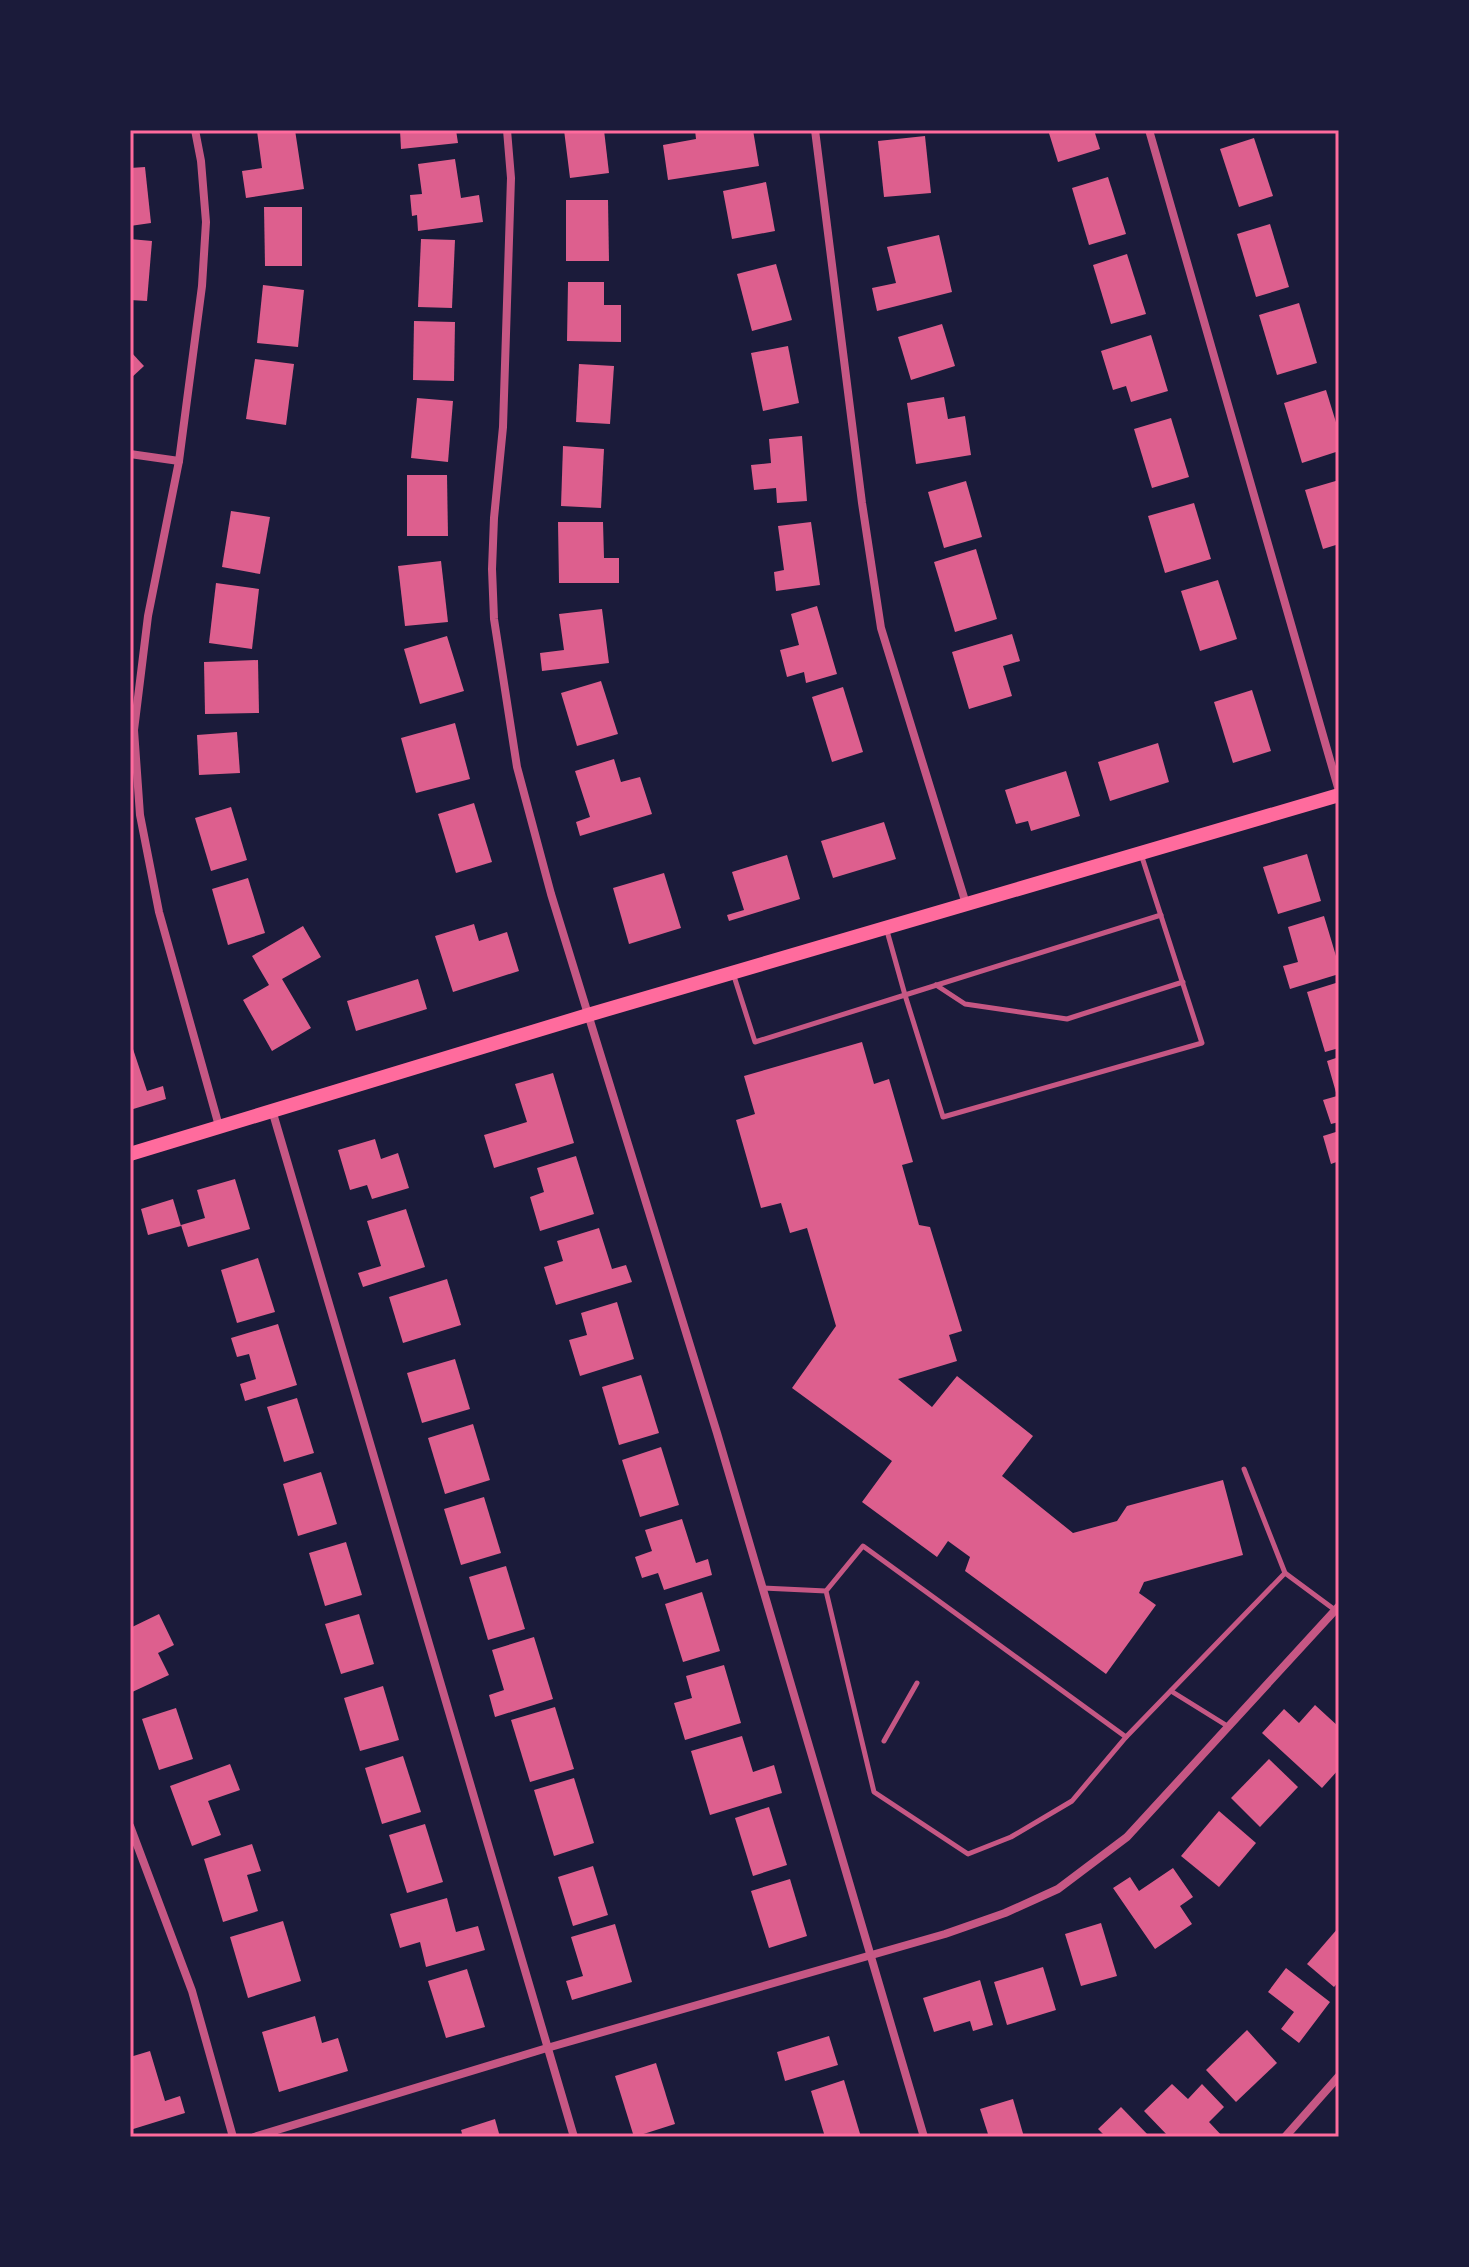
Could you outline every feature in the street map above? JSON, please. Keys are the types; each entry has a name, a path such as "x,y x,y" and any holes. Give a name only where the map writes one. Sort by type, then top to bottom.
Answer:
{"main road":[{"path":"130,1154 1339,793"}],"street":[{"path":"195,130 206,222 202,286 179,461 148,616 134,730 140,815 159,912 219,1126"},
{"path":"507,130 511,193 503,427 493,543 494,619 517,767 551,894 762,1588 924,2137"},
{"path":"815,130 862,503 881,628 966,904"},
{"path":"1149,130 1339,793"},
{"path":"130,454 179,461"},
{"path":"272,1110 574,2137"},
{"path":"254,2137 547,2048 945,1934 1005,1913 1058,1889 1127,1837 1337,1608"},
{"path":"130,1826 192,1991 233,2137"},
{"path":"1285,2137 1339,2076"}],"lane":[{"path":"886,927 943,1117 1202,1043 1141,853"},
{"path":"733,972 755,1042 1161,915"},
{"path":"935,985 965,1004 1067,1019 1183,982"},
{"path":"1244,1469 1285,1573 1337,1608"},
{"path":"826,1591 863,1546 1126,1737"},
{"path":"826,1591 874,1792 968,1854 1011,1837 1072,1801 1126,1737 1285,1573"},
{"path":"762,1588 826,1591"},
{"path":"884,1741 917,1683"},
{"path":"1171,1691 1230,1727"}],"building":[{"path":"295,130 304,189 246,198 242,171 262,168 257,131"},
{"path":"400,130 456,130 458,143 401,149"},
{"path":"564,130 604,130 609,173 570,178"},
{"path":"695,130 753,130 759,166 668,180 663,145 696,139"},
{"path":"1048,130 1094,130 1100,149 1058,162"},
{"path":"925,136 931,193 884,197 878,141"},
{"path":"1254,138 1273,196 1239,207 1220,149"},
{"path":"455,159 461,198 479,195 483,222 418,231 417,215 412,216 410,195 422,194 418,164"},
{"path":"145,167 151,223 130,226 130,168"},
{"path":"1108,177 1126,234 1089,245 1072,188"},
{"path":"766,182 775,231 732,239 723,191"},
{"path":"566,200 608,200 609,261 566,261"},
{"path":"264,207 302,207 302,266 265,266"},
{"path":"1270,224 1289,287 1256,297 1237,234"},
{"path":"939,235 952,292 877,311 872,288 896,283 887,247"},
{"path":"130,239 152,241 147,301 130,300"},
{"path":"421,239 455,240 452,308 418,307"},
{"path":"1127,254 1146,314 1111,324 1093,265"},
{"path":"776,264 792,320 752,331 737,274"},
{"path":"568,282 604,282 604,305 621,305 621,342 567,341"},
{"path":"263,285 304,290 298,347 257,343"},
{"path":"1299,303 1317,363 1277,375 1259,315"},
{"path":"414,321 455,322 454,381 413,380"},
{"path":"942,324 955,366 911,380 898,337"},
{"path":"1151,335 1168,391 1131,402 1126,386 1113,390 1101,351"},
{"path":"788,346 799,403 763,411 751,353"},
{"path":"130,351 144,366 130,379"},
{"path":"255,359 294,364 286,425 246,419"},
{"path":"579,364 614,366 610,424 576,422"},
{"path":"1326,390 1339,432 1339,451 1302,463 1284,403"},
{"path":"944,397 948,419 965,416 971,455 916,464 907,403"},
{"path":"417,398 453,401 448,462 411,458"},
{"path":"1171,418 1189,477 1152,488 1134,429"},
{"path":"802,436 807,501 777,503 776,488 754,490 751,465 771,463 769,439"},
{"path":"563,446 604,449 601,508 561,506"},
{"path":"407,475 447,475 448,536 407,536"},
{"path":"1339,480 1339,544 1323,549 1305,490"},
{"path":"966,481 982,537 944,548 928,492"},
{"path":"1194,503 1211,559 1165,573 1148,516"},
{"path":"231,511 270,517 260,574 222,567"},
{"path":"558,522 603,522 604,558 619,558 619,583 559,583"},
{"path":"811,522 820,585 776,591 774,572 784,570 778,526"},
{"path":"976,549 997,619 955,632 934,562"},
{"path":"441,561 448,622 405,626 398,566"},
{"path":"1218,580 1237,639 1200,651 1181,591"},
{"path":"216,583 259,589 252,649 209,643"},
{"path":"817,606 837,674 806,683 804,672 787,677 780,650 799,645 791,614"},
{"path":"602,609 609,663 542,671 540,653 564,650 559,614"},
{"path":"1012,634 1020,661 1003,666 1012,696 969,709 952,652"},
{"path":"447,636 464,691 420,704 404,649"},
{"path":"258,660 259,713 205,714 204,662"},
{"path":"601,681 618,734 577,746 561,693"},
{"path":"843,687 863,752 832,762 812,697"},
{"path":"1252,690 1271,751 1233,763 1214,702"},
{"path":"455,723 470,779 416,793 401,738"},
{"path":"237,732 240,773 199,775 197,735"},
{"path":"1158,743 1169,782 1110,801 1098,762"},
{"path":"614,759 621,782 640,777 652,814 580,836 576,822 590,817 575,771"},
{"path":"1066,771 1080,816 1031,831 1028,821 1016,824 1005,790"},
{"path":"474,803 492,862 456,873 438,814"},
{"path":"231,807 247,860 211,871 195,818"},
{"path":"884,822 896,859 833,878 821,841"},
{"path":"1307,854 1321,901 1278,914 1263,867"},
{"path":"787,855 800,899 729,921 727,915 744,910 732,872"},
{"path":"664,873 681,928 629,944 613,888"},
{"path":"248,878 265,933 228,945 212,889"},
{"path":"1324,916 1339,974 1290,989 1283,966 1298,962 1288,927"},
{"path":"474,924 479,941 507,932 519,971 453,992 435,936"},
{"path":"303,926 321,957 282,979 311,1028 272,1051 243,1000 269,985 252,956"},
{"path":"418,979 427,1009 356,1031 347,1001"},
{"path":"1339,982 1339,1048 1325,1052 1307,992"},
{"path":"130,1040 147,1091 163,1086 166,1099 130,1110"},
{"path":"862,1042 874,1084 889,1079 913,1162 902,1165 919,1225 930,1227 962,1331 949,1335 957,1361 898,1379 932,1407 957,1376 1033,1436 1002,1476 1073,1533 1117,1521 1127,1506 1223,1480 1243,1555 1144,1582 1139,1593 1156,1605 1106,1674 965,1571 970,1557 948,1541 937,1557 862,1502 892,1461 792,1388 836,1326 807,1228 790,1233 781,1203 761,1208 736,1120 755,1114 744,1076"},
{"path":"1339,1057 1339,1122 1331,1124 1323,1100 1337,1096 1327,1061"},
{"path":"553,1073 574,1143 494,1168 484,1135 527,1122 515,1084"},
{"path":"1339,1131 1339,1161 1331,1164 1323,1136"},
{"path":"375,1139 381,1159 398,1153 409,1188 372,1199 367,1185 350,1190 338,1150"},
{"path":"576,1156 594,1214 540,1231 530,1197 544,1192 537,1168"},
{"path":"235,1179 250,1229 188,1247 181,1225 205,1218 197,1190"},
{"path":"173,1199 181,1226 148,1235 141,1209"},
{"path":"406,1209 425,1267 363,1287 358,1273 381,1266 367,1221"},
{"path":"599,1228 612,1269 626,1265 632,1282 556,1305 544,1267 563,1261 557,1241"},
{"path":"258,1258 275,1312 237,1323 221,1270"},
{"path":"447,1279 461,1325 403,1343 389,1297"},
{"path":"617,1302 634,1359 580,1376 569,1340 587,1335 581,1313"},
{"path":"278,1324 297,1385 245,1401 240,1384 256,1379 249,1354 237,1357 231,1338"},
{"path":"455,1359 470,1409 422,1423 407,1373"},
{"path":"641,1375 659,1433 619,1445 602,1387"},
{"path":"297,1398 314,1453 284,1462 267,1407"},
{"path":"473,1424 490,1480 445,1494 428,1438"},
{"path":"661,1447 679,1505 640,1517 622,1460"},
{"path":"321,1472 337,1524 298,1536 283,1484"},
{"path":"484,1497 501,1553 461,1565 444,1509"},
{"path":"682,1519 696,1563 708,1559 712,1575 664,1590 658,1573 642,1578 635,1557 652,1551 645,1530"},
{"path":"346,1542 362,1595 325,1606 309,1553"},
{"path":"506,1566 525,1629 488,1640 469,1577"},
{"path":"702,1592 720,1651 683,1662 665,1604"},
{"path":"159,1614 174,1645 158,1653 169,1675 130,1693 130,1628"},
{"path":"359,1614 374,1664 341,1674 325,1624"},
{"path":"534,1637 553,1699 495,1717 489,1695 504,1690 492,1650"},
{"path":"724,1665 741,1723 685,1740 674,1703 692,1698 686,1676"},
{"path":"383,1686 399,1740 360,1751 344,1698"},
{"path":"1315,1705 1339,1727 1339,1769 1322,1788 1262,1733 1284,1709 1299,1723"},
{"path":"555,1707 574,1769 530,1782 511,1720"},
{"path":"176,1708 193,1759 159,1770 142,1719"},
{"path":"742,1736 753,1772 774,1765 782,1793 710,1815 691,1751"},
{"path":"403,1756 421,1812 382,1824 365,1768"},
{"path":"1269,1759 1298,1787 1260,1827 1231,1798"},
{"path":"230,1764 240,1790 208,1801 221,1835 192,1846 170,1786"},
{"path":"574,1778 594,1843 554,1856 534,1790"},
{"path":"769,1807 787,1865 753,1876 735,1818"},
{"path":"1219,1811 1256,1843 1219,1887 1181,1856"},
{"path":"425,1824 443,1882 407,1893 389,1835"},
{"path":"252,1844 261,1871 247,1875 258,1911 223,1922 204,1859"},
{"path":"593,1866 608,1915 573,1926 558,1877"},
{"path":"1173,1868 1193,1897 1180,1906 1192,1924 1155,1949 1113,1888 1130,1877 1139,1891"},
{"path":"790,1879 807,1936 769,1948 751,1891"},
{"path":"447,1898 456,1932 478,1926 485,1950 426,1967 420,1942 400,1948 390,1914"},
{"path":"283,1921 301,1981 248,1998 230,1937"},
{"path":"1101,1923 1117,1976 1081,1986 1065,1934"},
{"path":"615,1924 632,1982 572,2000 566,1981 583,1976 571,1937"},
{"path":"1339,1927 1339,1981 1334,1987 1307,1964"},
{"path":"1043,1967 1056,2010 1007,2025 994,1982"},
{"path":"1286,1968 1330,2002 1299,2043 1281,2029 1294,2012 1268,1992"},
{"path":"467,1969 485,2027 446,2038 428,1981"},
{"path":"980,1980 993,2025 973,2031 970,2021 934,2032 923,1998"},
{"path":"315,2016 322,2043 338,2038 348,2071 279,2092 262,2032"},
{"path":"1247,2030 1277,2063 1236,2102 1206,2070"},
{"path":"829,2036 838,2065 785,2081 777,2052"},
{"path":"150,2051 165,2101 180,2096 185,2113 130,2130 130,2057"},
{"path":"656,2063 675,2124 634,2137 615,2076"},
{"path":"844,2080 861,2137 825,2137 811,2091"},
{"path":"1172,2084 1188,2099 1202,2084 1224,2107 1209,2122 1223,2137 1169,2137 1144,2111"},
{"path":"1013,2099 1024,2137 989,2137 980,2109"},
{"path":"1121,2107 1150,2137 1106,2137 1098,2129"},
{"path":"495,2119 500,2137 463,2137 461,2130"}]}
